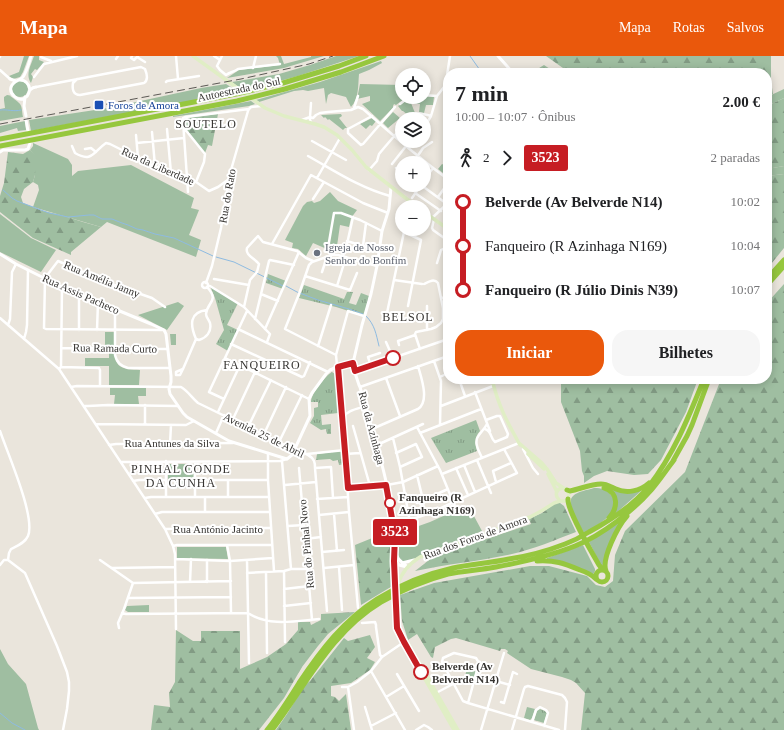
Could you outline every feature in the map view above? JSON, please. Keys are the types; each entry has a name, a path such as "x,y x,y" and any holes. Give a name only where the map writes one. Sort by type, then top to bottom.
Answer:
{"highway":[{"name":"Autoestrada do Sul","path":"0,139 242,93 283,83 366,56"},
{"name":"Autoestrada do Sul","path":"1,146 229,102 278,91 341,72 384,56"},
{"path":"772,273 784,260"},
{"path":"772,279 784,266"},
{"path":"272,730 326,653 363,609 378,599 421,578 453,568 508,560 565,544 608,522 621,512 646,490 661,469 682,431 702,384"},
{"path":"604,571 606,560 618,528 629,513 657,486 674,460 689,430 707,384"},
{"path":"407,586 448,574 495,567 544,557 577,545 604,530 629,512 659,480 674,460"},
{"path":"565,489 570,491 604,484 629,492 646,486 661,469"},
{"path":"578,529 568,503 569,497 579,490 596,486 607,488 613,494 616,501 614,511 609,518 586,534"},
{"path":"514,563 541,560 559,562 592,574 596,579 601,582 605,582 608,577 589,549 565,504 561,501"},
{"path":"589,549 597,567 596,579"},
{"path":"597,572 599,570 604,571"},
{"path":"267,730 285,706 319,654 335,635 354,620"}],"main road":[{"path":"193,56 261,106 278,114 310,122 328,129 340,138 369,170 408,200"},
{"path":"433,218 443,225"},
{"path":"493,386 502,413 522,449 546,470 554,485 558,499 561,501"},
{"path":"519,443 542,463 556,483 568,491 569,497 566,501 551,504"},
{"path":"551,504 559,489 565,489"},
{"name":"Rua dos Foros de Amora","path":"435,694 405,641 397,630 396,590 407,567 416,559 429,553 530,517 551,504"},
{"path":"435,694 454,730"},
{"path":"435,694 458,730"}],"street":[{"path":"30,90 26,76 31,56"},
{"path":"41,56 41,58 52,62"},
{"path":"34,77 44,64 76,56"},
{"path":"131,57 134,60 137,56 145,62"},
{"path":"176,56 178,79"},
{"path":"214,56 220,60"},
{"path":"210,68 217,66 222,56"},
{"path":"253,68 256,56"},
{"path":"448,68 450,56"},
{"path":"498,56 509,68"},
{"path":"217,66 226,75 230,72 238,70 280,64"},
{"path":"10,79 22,80 32,86 36,86 141,67 145,69 148,78 144,83 80,95 75,94 73,85 74,81 77,79"},
{"path":"0,70 10,79 12,94 19,99 24,106"},
{"path":"12,86 24,75 27,70"},
{"path":"166,82 199,76"},
{"path":"66,81 73,85"},
{"path":"28,131 24,106 25,98 30,90 36,86"},
{"path":"431,116 437,96 443,88"},
{"path":"354,108 358,96"},
{"path":"431,96 437,96"},
{"path":"19,99 25,98"},
{"path":"310,122 312,117 311,103"},
{"path":"188,192 183,118 261,106"},
{"path":"299,120 303,120 320,113 351,110 358,107 363,109 394,136 379,154 377,161 369,170"},
{"path":"372,116 349,128 348,130 348,132 360,144 363,144 395,107"},
{"name":"Rua do Rato","path":"207,285 222,228 229,179 249,109"},
{"path":"312,117 318,125"},
{"path":"183,128 205,154 204,162 196,182"},
{"path":"167,129 171,173"},
{"path":"152,132 155,166"},
{"path":"136,135 138,158"},
{"path":"137,143 184,138"},
{"path":"316,178 340,138"},
{"path":"312,141 346,160"},
{"path":"408,148 418,156 423,148 432,142"},
{"path":"0,152 3,150 28,149 30,143"},
{"name":"Rua da Liberdade","path":"96,152 106,143 110,144 171,173 187,177 209,191 218,187 229,179"},
{"path":"72,146 75,153 85,158 90,157 96,152 91,148 85,149"},
{"path":"392,164 404,148"},
{"path":"308,156 363,186 390,196"},
{"path":"432,168 443,176"},
{"path":"272,244 311,175 363,203 388,213"},
{"path":"313,199 324,182"},
{"path":"121,462 282,461 291,457 310,416 309,399 315,389 328,372 338,367 353,363 364,316 371,294 382,231 389,209 391,187"},
{"path":"438,197 443,190"},
{"path":"431,192 443,200"},
{"path":"412,198 415,193 441,211 433,218 432,228 443,237"},
{"path":"333,255 328,248 334,213 341,212 382,231"},
{"path":"353,217 347,242 368,248"},
{"path":"363,246 366,223"},
{"path":"387,313 404,232 421,240 408,306"},
{"path":"244,307 250,280 257,272 259,264 247,253 246,250 258,236 263,242 297,251 312,262"},
{"path":"437,262 441,250 443,249"},
{"path":"265,330 299,252"},
{"name":"Rua Assis Pacheco","path":"0,254 16,264 62,287 164,330"},
{"path":"336,355 285,329 310,265 312,262 333,255 338,255 377,266"},
{"path":"322,272 327,257"},
{"path":"337,286 346,257"},
{"path":"378,258 398,262"},
{"name":"Rua Amélia Janny","path":"44,278 58,261 106,282 152,298 165,307"},
{"path":"255,319 269,261 294,265"},
{"path":"8,325 10,319 12,272 16,264"},
{"path":"24,339 27,325 28,270"},
{"path":"305,276 350,290 357,273"},
{"path":"44,278 44,328 46,330 164,330 166,334 170,368 171,382 169,390 170,394 185,415 235,443 287,459"},
{"path":"214,279 249,285"},
{"path":"394,280 423,284 433,281 438,282 443,313 443,319 439,325 427,330 416,331 415,335 398,341 399,346"},
{"path":"207,285 244,307 270,334 267,342"},
{"path":"196,339 199,340 204,338 208,334 210,328 210,323 206,316 213,297 207,285"},
{"path":"60,368 62,348 62,287"},
{"path":"261,294 278,302"},
{"path":"79,330 80,295"},
{"path":"97,330 98,302"},
{"path":"318,346 331,305"},
{"path":"427,306 427,330"},
{"path":"115,309 115,348 116,360 119,364 128,368 170,368"},
{"path":"183,369 196,339 192,331 194,315 202,310 207,310"},
{"path":"224,399 209,392 247,311"},
{"path":"358,608 336,355 348,311 364,316"},
{"path":"0,318 60,368 165,529 173,546 176,559 176,629"},
{"path":"238,329 310,362 328,372"},
{"path":"415,335 420,349"},
{"path":"355,371 443,341"},
{"path":"386,342 393,358"},
{"path":"231,344 304,377 310,362"},
{"name":"Rua Ramada Curto","path":"62,348 168,349"},
{"path":"371,366 368,357 380,353"},
{"path":"225,358 309,399"},
{"path":"360,387 443,358"},
{"path":"434,361 441,384 440,424"},
{"name":"Rua da Azinhaga","path":"353,363 377,445 395,531 396,590"},
{"path":"218,412 240,365"},
{"path":"372,429 418,409 423,404 424,386 418,366"},
{"path":"60,368 99,368 100,386"},
{"path":"233,419 255,372"},
{"path":"386,378 400,416"},
{"path":"248,427 271,380"},
{"path":"461,384 465,396"},
{"path":"441,406 493,386"},
{"name":"Avenida 25 de Abril","path":"71,387 183,387 198,403 306,454 314,460 316,468 327,611"},
{"path":"264,434 286,387"},
{"path":"475,392 482,409 486,422 488,428 493,440 495,442 506,438 508,435 500,416 486,422 484,429 476,440 482,458"},
{"path":"279,442 302,395"},
{"path":"145,424 146,405"},
{"path":"84,406 179,406"},
{"path":"342,418 349,411 366,406"},
{"path":"341,408 345,411 349,411"},
{"path":"420,433 482,409"},
{"path":"216,433 224,415"},
{"path":"96,424 186,425 194,421"},
{"path":"377,445 422,424"},
{"path":"170,444 171,425"},
{"path":"353,426 370,486"},
{"path":"417,427 442,474 456,509"},
{"path":"484,429 490,432"},
{"path":"0,431 21,487 27,510 29,527 29,534 26,540 11,549 8,560"},
{"path":"393,438 400,466 411,528"},
{"name":"Rua Antunes da Silva","path":"110,445 235,443"},
{"path":"442,474 519,443"},
{"path":"396,453 416,444 422,457 400,466"},
{"path":"410,520 430,513 517,473 504,449"},
{"path":"522,449 538,474"},
{"path":"306,454 345,450"},
{"path":"268,453 268,480 274,571"},
{"path":"314,460 315,453"},
{"path":"345,454 360,453"},
{"path":"530,463 531,459 534,459"},
{"path":"477,460 491,493"},
{"path":"166,461 166,497"},
{"path":"282,461 291,569"},
{"path":"195,462 195,497"},
{"path":"496,482 493,471 511,463"},
{"path":"464,465 475,492"},
{"path":"348,488 403,482 438,466"},
{"path":"316,468 331,467 333,498"},
{"name":"Rua do Pinhal Novo","path":"299,468 312,620"},
{"path":"456,468 468,495"},
{"path":"417,475 423,500 448,489"},
{"path":"134,481 166,480"},
{"path":"195,480 268,480"},
{"path":"228,480 228,497"},
{"path":"284,485 316,482"},
{"path":"145,498 150,496 269,497"},
{"path":"205,497 205,512"},
{"path":"318,499 348,497"},
{"path":"155,514 162,512 270,512"},
{"path":"319,515 349,512"},
{"path":"334,514 337,551"},
{"path":"288,526 304,525"},
{"name":"Rua António Jacinto","path":"165,529 271,528"},
{"path":"305,539 321,537"},
{"path":"227,545 230,561 231,612"},
{"path":"173,546 272,545"},
{"path":"322,552 344,550"},
{"path":"395,552 398,560 407,567"},
{"path":"176,559 230,561 273,558"},
{"path":"395,558 398,564 407,567"},
{"path":"190,559 190,582"},
{"path":"402,563 416,559"},
{"path":"0,565 4,560 8,560"},
{"path":"8,560 25,573 57,646 66,672 69,682 69,691 68,709 63,730"},
{"path":"100,560 133,583 231,581"},
{"path":"207,560 207,582"},
{"path":"247,560 249,663"},
{"path":"324,568 354,565"},
{"path":"112,568 175,567"},
{"path":"339,567 342,610"},
{"path":"247,573 308,569"},
{"path":"284,571 285,642"},
{"path":"266,572 267,653"},
{"path":"119,628 118,623 133,583"},
{"path":"284,589 310,586"},
{"path":"128,598 231,597"},
{"path":"284,606 311,603"},
{"path":"122,613 231,612 248,613 266,620 280,622 319,619"},
{"path":"362,623 375,622 380,655 382,657"},
{"path":"342,687 357,682 371,671 382,657 405,641"},
{"path":"468,703 479,661 456,652 443,658 442,663 464,702 558,730"},
{"path":"481,730 504,653"},
{"path":"371,671 405,730"},
{"path":"501,702 504,703 513,672 517,674"},
{"path":"397,674 419,711"},
{"path":"496,681 510,685"},
{"path":"435,694 453,684"},
{"path":"348,686 354,730"},
{"path":"386,697 404,686"},
{"path":"512,730 525,687 529,686 562,695 565,698 567,702 565,730"},
{"path":"365,707 372,730"},
{"path":"532,722 536,710 540,707 548,713 544,726"},
{"path":"371,726 396,713"},
{"path":"416,730 424,725 432,730"}],"green space":[{"path":"24,56 29,56 23,72 20,77 13,79 9,76 19,72"},
{"path":"34,56 39,56 39,60 44,62 31,74 33,77 31,83 29,80 29,73"},
{"path":"276,56 281,56 284,64 311,56 324,56 284,68 227,78 239,70 280,65"},
{"path":"336,56 359,56 298,76 244,91 232,82 279,74"},
{"path":"546,56 771,56 771,68 563,68"},
{"path":"381,61 382,63 359,74 357,96 351,107 346,97 331,93 328,95 326,104 324,88 308,91 294,91 259,102 256,100 320,82"},
{"path":"544,65 548,68 539,68"},
{"path":"20,81 27,86 28,89 23,96 20,97 13,92 12,89 17,82"},
{"path":"226,84 239,92 31,131 29,120 108,108"},
{"path":"360,84 395,85 395,104 397,104 396,105 394,104 393,108 380,121 362,104 370,101 370,96 357,99"},
{"path":"784,89 784,98 772,104 772,95"},
{"path":"7,95 20,104 22,107 23,117 0,121 0,109 5,108 4,97"},
{"path":"431,97 434,97 433,105 426,105 424,112 419,112 420,104 431,104"},
{"path":"784,98 784,166 772,168 772,104"},
{"path":"251,101 255,104 173,117 173,116"},
{"path":"401,104 411,104 415,112 404,112 398,106"},
{"path":"393,112 395,114 395,122 388,128 383,123"},
{"path":"218,114 212,146 208,145 205,153 187,132 184,122 188,118"},
{"path":"341,114 342,116 339,118 347,128 343,130 329,119 324,118 321,115"},
{"path":"372,118 376,121 372,126 370,125 366,129 360,124"},
{"path":"25,121 26,130 18,131 17,128 0,133 0,126"},
{"path":"33,143 68,159 72,165 72,176 78,171 131,165 194,198 191,208 199,210 189,235 201,240 196,257 107,222 101,227 33,207 39,190 38,185 33,182 35,175 35,156 30,150"},
{"path":"30,150 36,156 35,175 33,182 24,189 21,197 23,203 43,211 101,227 71,252 71,255 33,238 0,212 0,196 4,183 8,152 23,154"},
{"path":"442,164 443,164 443,173 438,169"},
{"path":"784,166 784,174 772,175 772,168"},
{"path":"784,174 784,248 772,263 772,175"},
{"path":"330,192 338,201 357,210 351,218 349,227 340,225 336,253 313,243 306,256 298,249 292,248 293,243 285,240 303,206 307,202 312,201 314,203 320,201"},
{"path":"0,214 31,238 56,250 41,272 0,252"},
{"path":"268,274 286,281 283,289 266,283"},
{"path":"784,284 784,730 581,730 585,693 576,683 571,680 531,669 507,653 508,651 505,649 501,649 500,651 456,638 435,647 433,658 417,634 408,640 402,621 400,595 434,583 530,566 549,566 587,576 596,585 605,587 613,581 615,555 625,531 685,472 719,384 772,384 772,297"},
{"path":"304,285 344,299 347,292 353,292 349,303 356,305 361,293 369,296 364,316 336,307 299,298"},
{"path":"210,286 238,303 227,325 238,330 228,351 216,344 224,330"},
{"path":"178,302 184,306 167,330 138,315"},
{"path":"105,332 114,332 114,347 105,347"},
{"path":"170,334 176,334 176,345 171,345"},
{"path":"109,350 114,350 116,361 121,367 140,370 139,385 109,385 109,366 85,366 85,358 109,358"},
{"path":"332,372 335,374 338,413 321,415 322,425 331,424 331,434 327,434 326,429 321,430 310,423 314,416 314,408 318,407 318,402 311,402 313,394 326,377"},
{"path":"561,384 696,384 686,412 661,460 648,474 634,475 607,471 594,476 584,483 580,451 561,402"},
{"path":"110,388 146,388 146,396 138,396 139,404 114,404 115,395 110,395"},
{"path":"476,420 480,431 476,441 477,451 446,463 431,438"},
{"path":"344,452 345,464 339,465 338,460 316,460 317,454"},
{"path":"168,464 194,464 193,488 176,488 176,479 168,479"},
{"path":"594,488 604,489 607,491 614,501 614,507 607,518 584,533 572,509 571,499 578,493"},
{"path":"610,488 641,491 615,514 616,509"},
{"path":"555,503 560,503 564,506 576,532 512,554 415,571 433,557 531,524 529,519 542,513"},
{"path":"468,505 482,531 406,562 400,561 397,554 397,536 399,533 430,522"},
{"path":"620,521 602,567 589,542"},
{"path":"392,530 394,585 361,605 355,545"},
{"path":"583,545 595,569 593,575 547,559 547,558"},
{"path":"177,547 226,547 228,559 177,558"},
{"path":"149,605 149,612 128,612 125,610 127,606"},
{"path":"355,612 328,634 318,646 302,667 284,698 259,730 151,730 154,705 170,707 169,693 175,682 176,630 193,641 201,641 201,631 240,631 240,669 267,657 286,644 298,630 298,622 310,622 311,625 321,620 321,614"},
{"path":"370,635 375,647 367,658 375,662 370,670 351,683 331,686 331,696 335,697 339,701 346,694 351,730 276,730 305,685 310,681 344,638 348,641"},
{"path":"0,649 8,664 26,684 39,730 0,730"},
{"path":"467,668 476,671 474,679 465,677"},
{"path":"527,707 535,709 530,720 524,718"},
{"path":"540,709 547,713 544,723 534,720 537,711"}],"waterway":[{"path":"470,56 478,68"},
{"path":"0,110 21,110"},
{"path":"3,190 17,201 49,213 68,217 94,215 102,219 112,219 137,229 174,238 213,256"},
{"path":"216,257 234,262 283,286"},
{"path":"286,286 318,300 363,314"},
{"path":"366,316 373,326 379,346"},
{"path":"0,713 12,723 25,730"}],"railway":[{"path":"0,124 241,79 309,64 333,56"}],"bus line":[{"name":"3523","path":"393,358 355,371 353,363 338,367 348,488 386,485 395,535 394,561 397,628 421,672"}],"place":[{"name":"Foros de Amora","path":"99,105"},
{"name":"Igreja de Nosso Senhor do Bonfim","path":"317,253"},
{"name":"Fanqueiro (R Azinhaga N169)","path":"390,503"},
{"name":"Belverde (Av Belverde N14)","path":"421,672"}],"district":[{"name":"SOUTELO","path":"206,124"},
{"name":"BELSOL","path":"408,317"},
{"name":"FANQUEIRO","path":"262,365"},
{"name":"PINHAL CONDE DA CUNHA","path":"181,476"}]}
